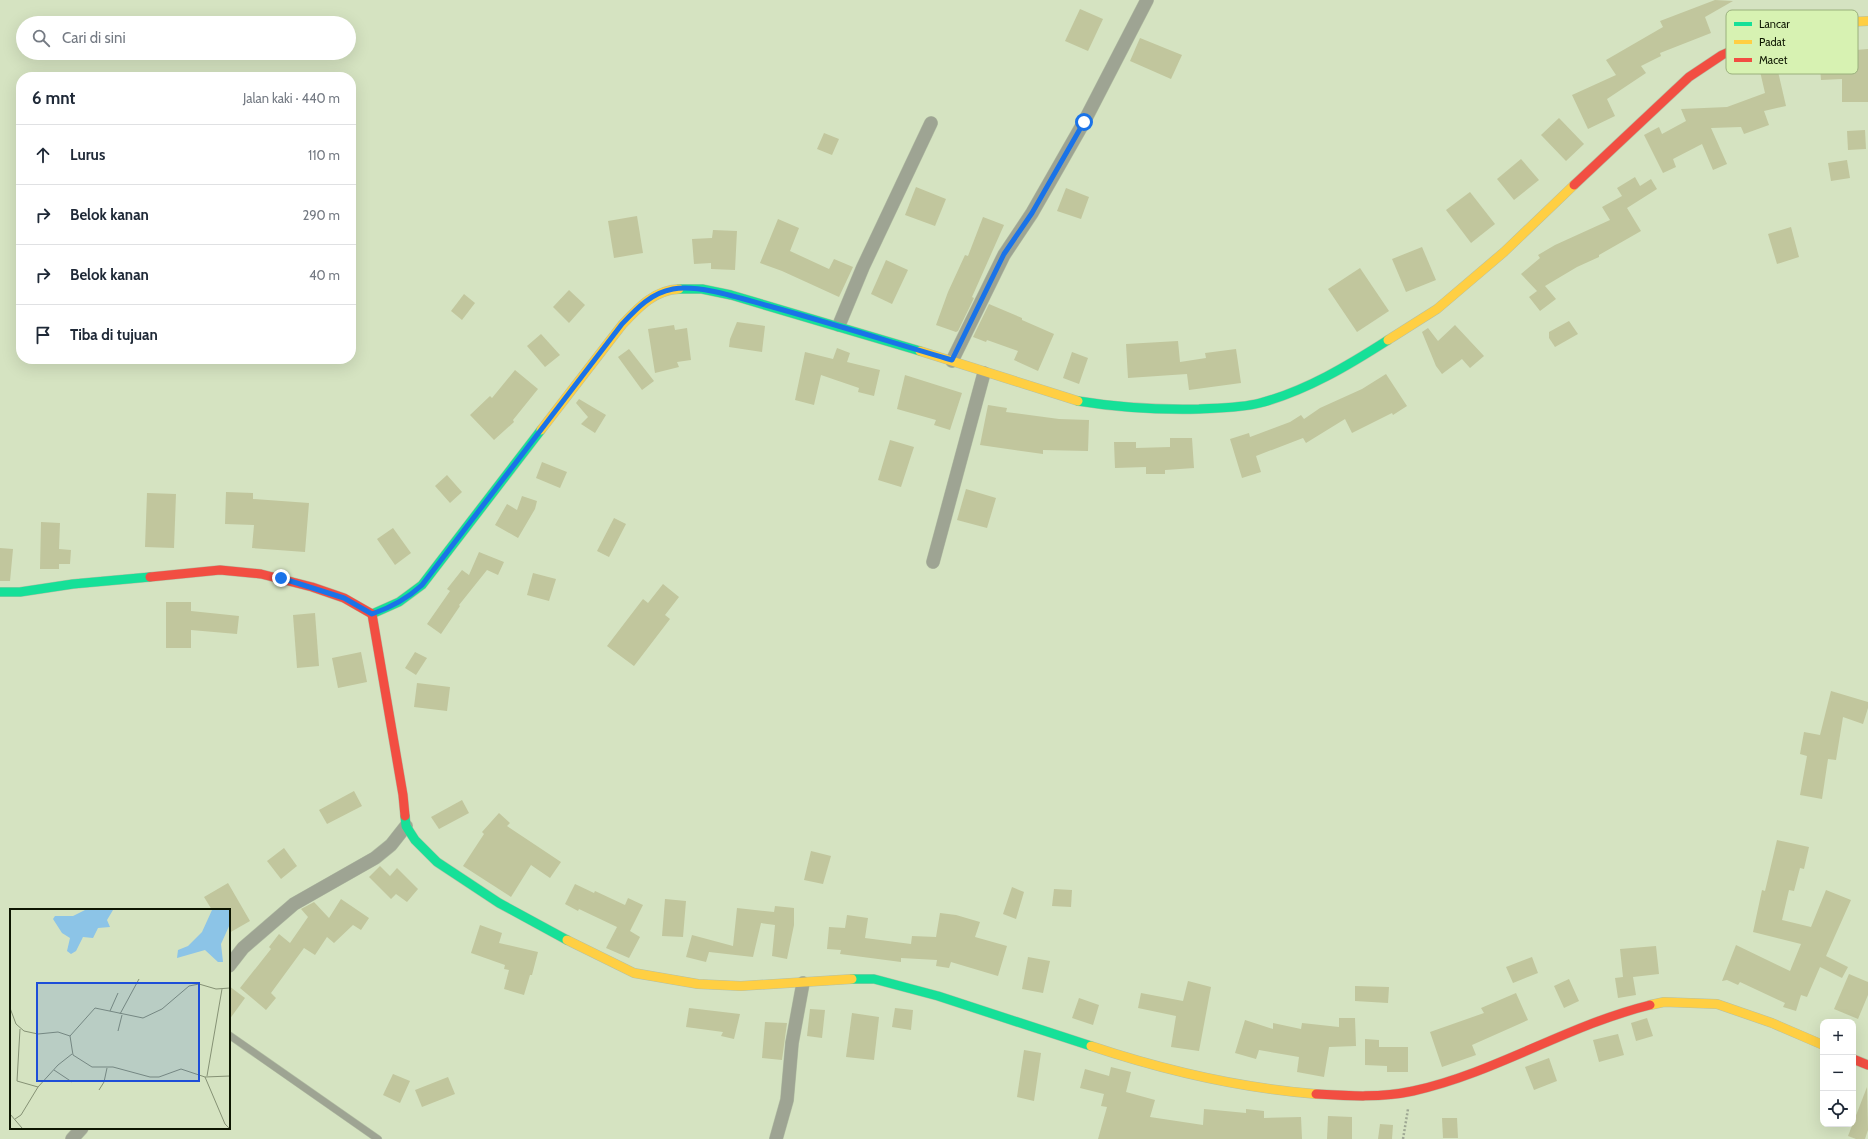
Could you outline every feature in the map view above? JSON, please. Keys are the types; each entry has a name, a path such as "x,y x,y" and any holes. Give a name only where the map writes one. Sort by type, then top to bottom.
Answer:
{"street":[{"path":"952,360 1004,254 1032,213 1084,122 1147,0"},
{"path":"1858,22 1868,21"},
{"path":"0,592 20,592 72,584 196,571 220,570 261,574 312,587 344,598 372,614 394,606 409,597 422,585 622,324 652,296 675,289 693,288 744,299 839,325 952,360 984,373 1076,401 1114,407 1154,410 1221,408 1259,403 1299,390 1365,355 1437,309 1504,252 1689,77 1726,53"},
{"path":"839,325 863,267 931,123"},
{"path":"933,562 984,373"},
{"path":"372,614 403,795 406,826 423,849 437,862 462,880 543,928 617,966 647,976 698,984 742,986 803,983 857,978 890,982 938,996 1142,1063 1240,1084 1305,1094 1362,1097 1412,1091 1459,1078 1619,1013 1664,1002 1718,1004 1772,1023 1820,1044"},
{"path":"230,965 243,948 294,904 375,858 391,845 406,826"},
{"path":"776,1139 787,1100 792,1043 803,983"},
{"path":"1856,1060 1868,1065"},
{"path":"72,1139 81,1129"}],"lane":[{"path":"230,1036 378,1139"}],"path":[{"path":"1403,1139 1412,1091"}],"building":[{"path":"1715,0 1733,1 1705,17 1711,33 1660,53 1661,56 1641,66 1646,73 1607,99 1615,116 1588,129 1572,95 1616,75 1606,60 1663,27 1660,21"},
{"path":"1080,9 1103,19 1088,51 1065,41"},
{"path":"1140,38 1182,55 1171,79 1130,61"},
{"path":"1868,49 1868,102 1842,102 1842,79 1821,80 1821,74 1858,74 1858,50"},
{"path":"1761,74 1779,74 1786,106 1764,111 1769,125 1744,134 1741,127 1711,128 1727,164 1713,170 1702,144 1673,159 1676,167 1663,173 1644,135 1659,127 1662,134 1686,121 1681,109 1727,107 1765,93"},
{"path":"1559,118 1584,144 1566,161 1541,135"},
{"path":"1865,130 1866,149 1848,150 1847,131"},
{"path":"824,133 839,139 832,155 817,149"},
{"path":"1521,159 1539,180 1514,200 1497,179"},
{"path":"1847,160 1850,178 1831,181 1828,163"},
{"path":"1635,177 1640,186 1651,179 1657,189 1627,208 1641,231 1599,255 1599,257 1577,267 1545,286 1556,299 1540,311 1529,297 1537,291 1521,274 1540,258 1538,255 1555,245 1610,220 1602,207 1622,196 1617,188"},
{"path":"916,187 946,199 935,226 905,215"},
{"path":"1066,188 1089,197 1081,219 1057,211"},
{"path":"1470,192 1495,224 1471,243 1446,210"},
{"path":"637,216 643,253 614,258 608,221"},
{"path":"983,217 1004,225 972,297 974,298 958,331 956,332 936,325 948,292 965,255 968,256"},
{"path":"778,219 799,228 790,251 829,269 834,259 853,267 839,297 782,271 760,263"},
{"path":"1791,227 1799,257 1777,264 1768,234"},
{"path":"713,230 737,231 735,270 711,269 711,263 694,264 692,239 712,238"},
{"path":"1422,247 1436,280 1406,292 1392,259"},
{"path":"886,260 908,270 892,304 871,294"},
{"path":"1360,268 1389,311 1357,332 1328,289"},
{"path":"569,290 585,305 569,323 553,307"},
{"path":"464,294 475,303 462,320 451,311"},
{"path":"989,304 1054,334 1038,371 1014,360 1018,351 987,340 986,342 973,337"},
{"path":"1569,321 1578,334 1555,347 1549,338 1549,332"},
{"path":"737,322 765,326 762,352 729,347 730,339"},
{"path":"674,325 675,330 687,328 691,360 677,362 679,367 655,373 648,329"},
{"path":"1455,325 1484,356 1470,368 1462,359 1442,374 1436,366 1422,332 1428,328 1438,341"},
{"path":"541,334 560,355 545,367 527,346"},
{"path":"1178,341 1180,362 1206,358 1205,353 1236,349 1241,383 1189,390 1187,374 1128,378 1126,344"},
{"path":"837,348 850,353 847,362 880,370 874,396 858,392 859,388 821,375 814,405 795,400 805,352 833,359"},
{"path":"629,349 654,381 642,390 618,357"},
{"path":"1072,352 1088,358 1079,384 1063,378"},
{"path":"515,370 538,389 513,420 514,422 494,440 470,415 490,396 492,398"},
{"path":"1386,374 1407,406 1393,415 1392,413 1352,433 1345,419 1306,443 1303,438 1256,456 1261,472 1242,478 1230,439 1249,433 1250,437 1290,422 1301,415 1304,419 1320,408 1362,389"},
{"path":"905,375 962,393 950,430 934,425 936,420 897,409"},
{"path":"579,399 606,415 595,433 581,424 588,417 576,403"},
{"path":"988,405 1007,408 1006,412 1059,419 1089,420 1088,451 1043,450 1043,454 980,445"},
{"path":"1170,438 1192,438 1194,468 1165,470 1165,474 1146,474 1146,467 1115,468 1114,442 1136,442 1136,448 1170,447"},
{"path":"890,440 914,447 901,487 878,480"},
{"path":"542,462 567,472 560,488 536,478"},
{"path":"447,475 462,492 450,503 435,486"},
{"path":"966,489 996,498 987,528 957,520"},
{"path":"226,492 253,493 253,499 309,503 305,552 252,548 254,525 225,524"},
{"path":"147,493 176,494 174,548 145,547"},
{"path":"522,496 537,501 535,509 518,538 495,525 507,504 517,510"},
{"path":"614,518 626,524 609,557 597,551"},
{"path":"41,522 60,523 59,549 71,550 70,564 59,564 59,569 40,569"},
{"path":"393,528 411,553 395,565 377,539"},
{"path":"0,548 13,549 10,581 0,581"},
{"path":"479,552 504,562 498,575 487,570 459,605 460,606 441,634 427,624 450,591 447,589 462,570 469,575"},
{"path":"533,573 556,579 549,601 527,595"},
{"path":"663,584 679,597 665,615 670,619 634,666 607,646 643,599 648,603"},
{"path":"166,602 191,602 191,611 239,616 237,634 191,630 191,648 166,648"},
{"path":"315,613 319,666 297,668 293,615"},
{"path":"361,652 367,682 338,688 332,658"},
{"path":"415,652 427,658 416,675 405,668"},
{"path":"417,683 450,687 447,711 414,707"},
{"path":"1831,691 1868,702 1868,708 1863,724 1843,717 1836,760 1828,759 1822,799 1800,795 1807,756 1800,754 1804,732 1820,735"},
{"path":"354,791 362,806 327,824 319,810"},
{"path":"462,800 469,813 439,829 431,817"},
{"path":"499,813 510,823 507,826 561,862 550,878 531,865 511,897 463,866 484,834 482,832"},
{"path":"1777,840 1809,847 1804,869 1800,868 1794,891 1789,890 1782,920 1811,927 1826,890 1851,900 1826,956 1848,967 1842,978 1820,967 1807,997 1801,995 1796,1011 1783,1007 1785,1003 1740,982 1738,985 1727,980 1722,981 1736,945 1790,971 1801,944 1753,932 1762,890 1765,891"},
{"path":"284,848 297,866 281,879 267,861"},
{"path":"811,851 831,856 823,884 804,880"},
{"path":"380,866 390,876 397,868 418,889 407,902 396,894 391,899 369,877"},
{"path":"228,883 250,921 230,932 230,909 211,909 204,897"},
{"path":"575,884 594,893 595,891 625,905 628,898 643,905 630,931 640,937 629,958 606,948 617,927 565,904"},
{"path":"1012,887 1024,892 1016,919 1003,914"},
{"path":"1054,889 1072,890 1071,907 1052,906"},
{"path":"341,899 369,918 361,930 353,925 334,943 327,937 315,955 304,948 271,993 276,998 266,1010 240,988 271,949 269,947 279,934 290,943 308,917 301,909 314,902 329,918"},
{"path":"665,899 686,901 683,937 662,936"},
{"path":"775,906 794,908 794,925 787,959 772,956 775,925 761,923 753,957 709,952 706,962 686,957 692,935 733,946 737,908 774,912"},
{"path":"940,913 956,915 980,922 975,937 1007,946 998,976 951,962 949,968 936,966 937,960 901,958 901,962 840,954 841,950 827,949 829,927 845,928 847,915 868,918 865,938 911,944 912,936 936,937"},
{"path":"480,925 502,933 499,943 538,952 532,975 530,975 524,995 504,989 509,970 504,969 505,965 471,953"},
{"path":"1656,946 1659,974 1633,977 1636,995 1618,998 1615,978 1623,977 1620,949"},
{"path":"1028,957 1050,961 1043,993 1022,989"},
{"path":"1532,957 1538,973 1513,983 1506,967"},
{"path":"1849,974 1868,982 1868,995 1858,1019 1834,1009"},
{"path":"1569,979 1579,1001 1564,1008 1554,986"},
{"path":"1188,981 1211,987 1199,1051 1171,1047 1176,1016 1138,1008 1141,993 1183,1001"},
{"path":"1355,986 1389,987 1388,1003 1355,1001"},
{"path":"230,987 245,998 230,1019"},
{"path":"1516,993 1528,1020 1472,1045 1476,1055 1442,1067 1430,1032 1484,1013 1481,1008"},
{"path":"1079,998 1099,1005 1093,1025 1072,1018"},
{"path":"689,1008 740,1014 734,1039 721,1036 723,1032 686,1027"},
{"path":"895,1008 913,1010 911,1030 892,1027"},
{"path":"810,1009 825,1010 822,1038 807,1036"},
{"path":"852,1013 879,1017 874,1060 846,1057"},
{"path":"1339,1018 1355,1018 1356,1046 1329,1047 1324,1077 1297,1072 1299,1057 1259,1050 1256,1059 1235,1053 1245,1020 1273,1029 1273,1023 1301,1029 1302,1023 1339,1027"},
{"path":"1647,1018 1653,1036 1636,1041 1631,1023"},
{"path":"765,1022 787,1023 782,1060 762,1058"},
{"path":"1618,1034 1624,1055 1599,1062 1593,1040"},
{"path":"1365,1039 1379,1040 1379,1047 1408,1047 1408,1072 1387,1072 1387,1066 1365,1065"},
{"path":"1024,1050 1041,1053 1034,1101 1017,1097"},
{"path":"1549,1058 1557,1081 1534,1090 1525,1067"},
{"path":"1111,1067 1131,1072 1126,1092 1155,1100 1150,1117 1203,1125 1204,1109 1246,1113 1246,1109 1264,1111 1264,1118 1301,1117 1302,1139 1098,1139 1107,1107 1101,1106 1104,1094 1080,1088 1085,1069 1109,1076"},
{"path":"393,1074 410,1081 400,1103 383,1095"},
{"path":"448,1077 455,1094 422,1107 415,1090"},
{"path":"1867,1087 1868,1130 1865,1139 1856,1139 1848,1136 1851,1127 1856,1127 1856,1115"},
{"path":"1328,1116 1352,1117 1352,1139 1327,1139"},
{"path":"1442,1118 1457,1118 1458,1138 1443,1138"},
{"path":"1380,1124 1393,1125 1392,1139 1378,1139"}],"traffic: fast":[{"path":"679,289 702,289 731,295 920,351"},
{"path":"1078,401 1124,407 1168,409 1222,408 1253,405 1294,392 1342,368 1388,340"},
{"path":"372,614 399,602 422,585 541,430"},
{"path":"0,592 20,592 73,584 150,577"},
{"path":"405,816 406,826 415,840 437,862 499,903 567,940"},
{"path":"852,979 874,979 938,996 1091,1046"}],"traffic: slow":[{"path":"1858,22 1868,21"},
{"path":"1388,340 1437,309 1504,252 1574,185"},
{"path":"541,430 622,325 634,312 654,296 670,290 679,289"},
{"path":"920,351 1078,401"},
{"path":"567,940 634,973 698,984 741,986 852,979"},
{"path":"1650,1005 1664,1002 1717,1004 1772,1023 1820,1044"},
{"path":"1091,1046 1146,1063 1230,1083 1316,1094"}],"traffic: jam":[{"path":"1574,185 1689,77 1726,53"},
{"path":"150,577 220,570 261,574 312,587 344,598 372,614"},
{"path":"372,614 403,795 405,816"},
{"path":"1316,1094 1377,1096 1413,1091 1473,1073 1590,1024 1650,1005"},
{"path":"1856,1060 1868,1065"}],"route":[{"path":"281,578 344,598 372,614 394,606 409,597 422,585 519,461 622,324 652,296 665,291 693,288 744,299 839,325 952,360 1004,254 1032,213 1084,122"}]}
